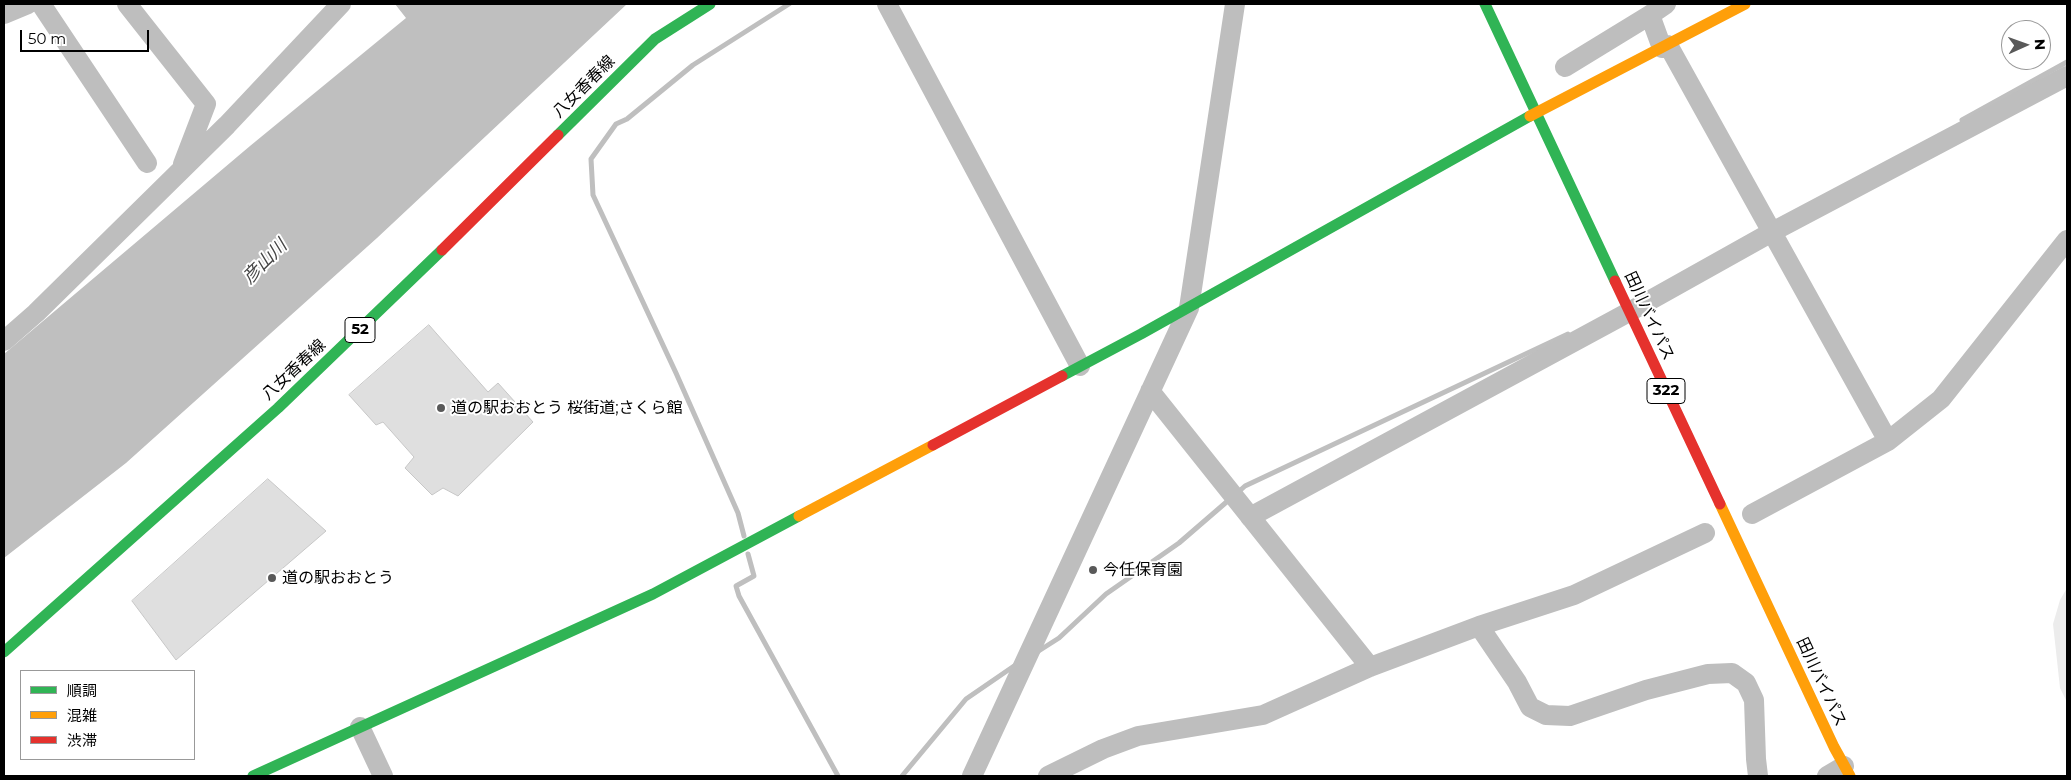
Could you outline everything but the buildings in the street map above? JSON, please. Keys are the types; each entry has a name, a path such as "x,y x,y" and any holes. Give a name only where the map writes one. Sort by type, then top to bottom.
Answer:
{"main road":[{"name":"八女香春線","path":"4,652 278,408 373,318 656,39 710,4"},
{"name":"田川バイパス","path":"1484,4 1834,747 1841,773"},
{"path":"253,776 653,594 1189,308 1536,112 1745,4"}],"street":[{"path":"4,14 28,4"},
{"path":"42,4 147,163"},
{"path":"127,4 206,104 180,171"},
{"path":"4,341 36,313 227,125 340,4"},
{"path":"656,39 686,4"},
{"path":"887,4 1080,366"},
{"path":"972,776 1189,308 1235,4"},
{"path":"1565,68 1666,4"},
{"path":"1650,15 1665,47 1772,232 1888,442"},
{"path":"1250,517 1630,312 1772,232 2067,76"},
{"path":"1752,514 1888,442 1940,398 2067,240"},
{"path":"1150,391 1370,667"},
{"path":"1048,776 1072,771 1103,749 1138,736 1263,714 1370,667 1479,626 1574,595 1705,533"},
{"path":"1479,626 1517,682 1530,707 1546,715 1570,716 1624,696 1690,678 1708,674 1732,673 1746,684 1754,700 1758,776"},
{"path":"360,727 383,776"}],"shaded area":[{"path":"2067,588 2067,702 2060,688 2053,624 2060,600"}],"water":[{"name":"彦山川","path":"395,4 627,4 377,238 126,463 4,558 4,354 250,146 406,18"}],"waterway":[{"path":"744,536 738,513 676,373 593,195 591,159 616,124 627,119 693,65 789,4"},
{"path":"1962,120 2067,62"},
{"path":"1236,494 1245,486 1568,334"},
{"path":"1037,652 1059,638 1106,594 1179,543 1230,499"},
{"path":"748,554 754,576 736,586 739,596 838,776"},
{"path":"902,776 966,699 1017,664"}],"traffic: fast":[{"path":"558,135 655,39 710,4"},
{"path":"1485,4 1615,281"},
{"path":"1062,376 1141,334 1530,116"},
{"path":"4,652 278,408 442,250"},
{"path":"253,776 653,594 799,516"}],"traffic: slow":[{"path":"1530,116 1745,4"},
{"path":"799,516 933,445"},
{"path":"1720,504 1834,747 1850,776"}],"traffic: jam":[{"path":"442,250 558,135"},
{"path":"1615,281 1720,504"},
{"path":"933,445 1062,376"}],"place":[{"name":"道の駅おおとう 桜街道;さくら館","path":"441,408"},
{"name":"今任保育園","path":"1093,570"},
{"name":"道の駅おおとう","path":"272,578"}]}
